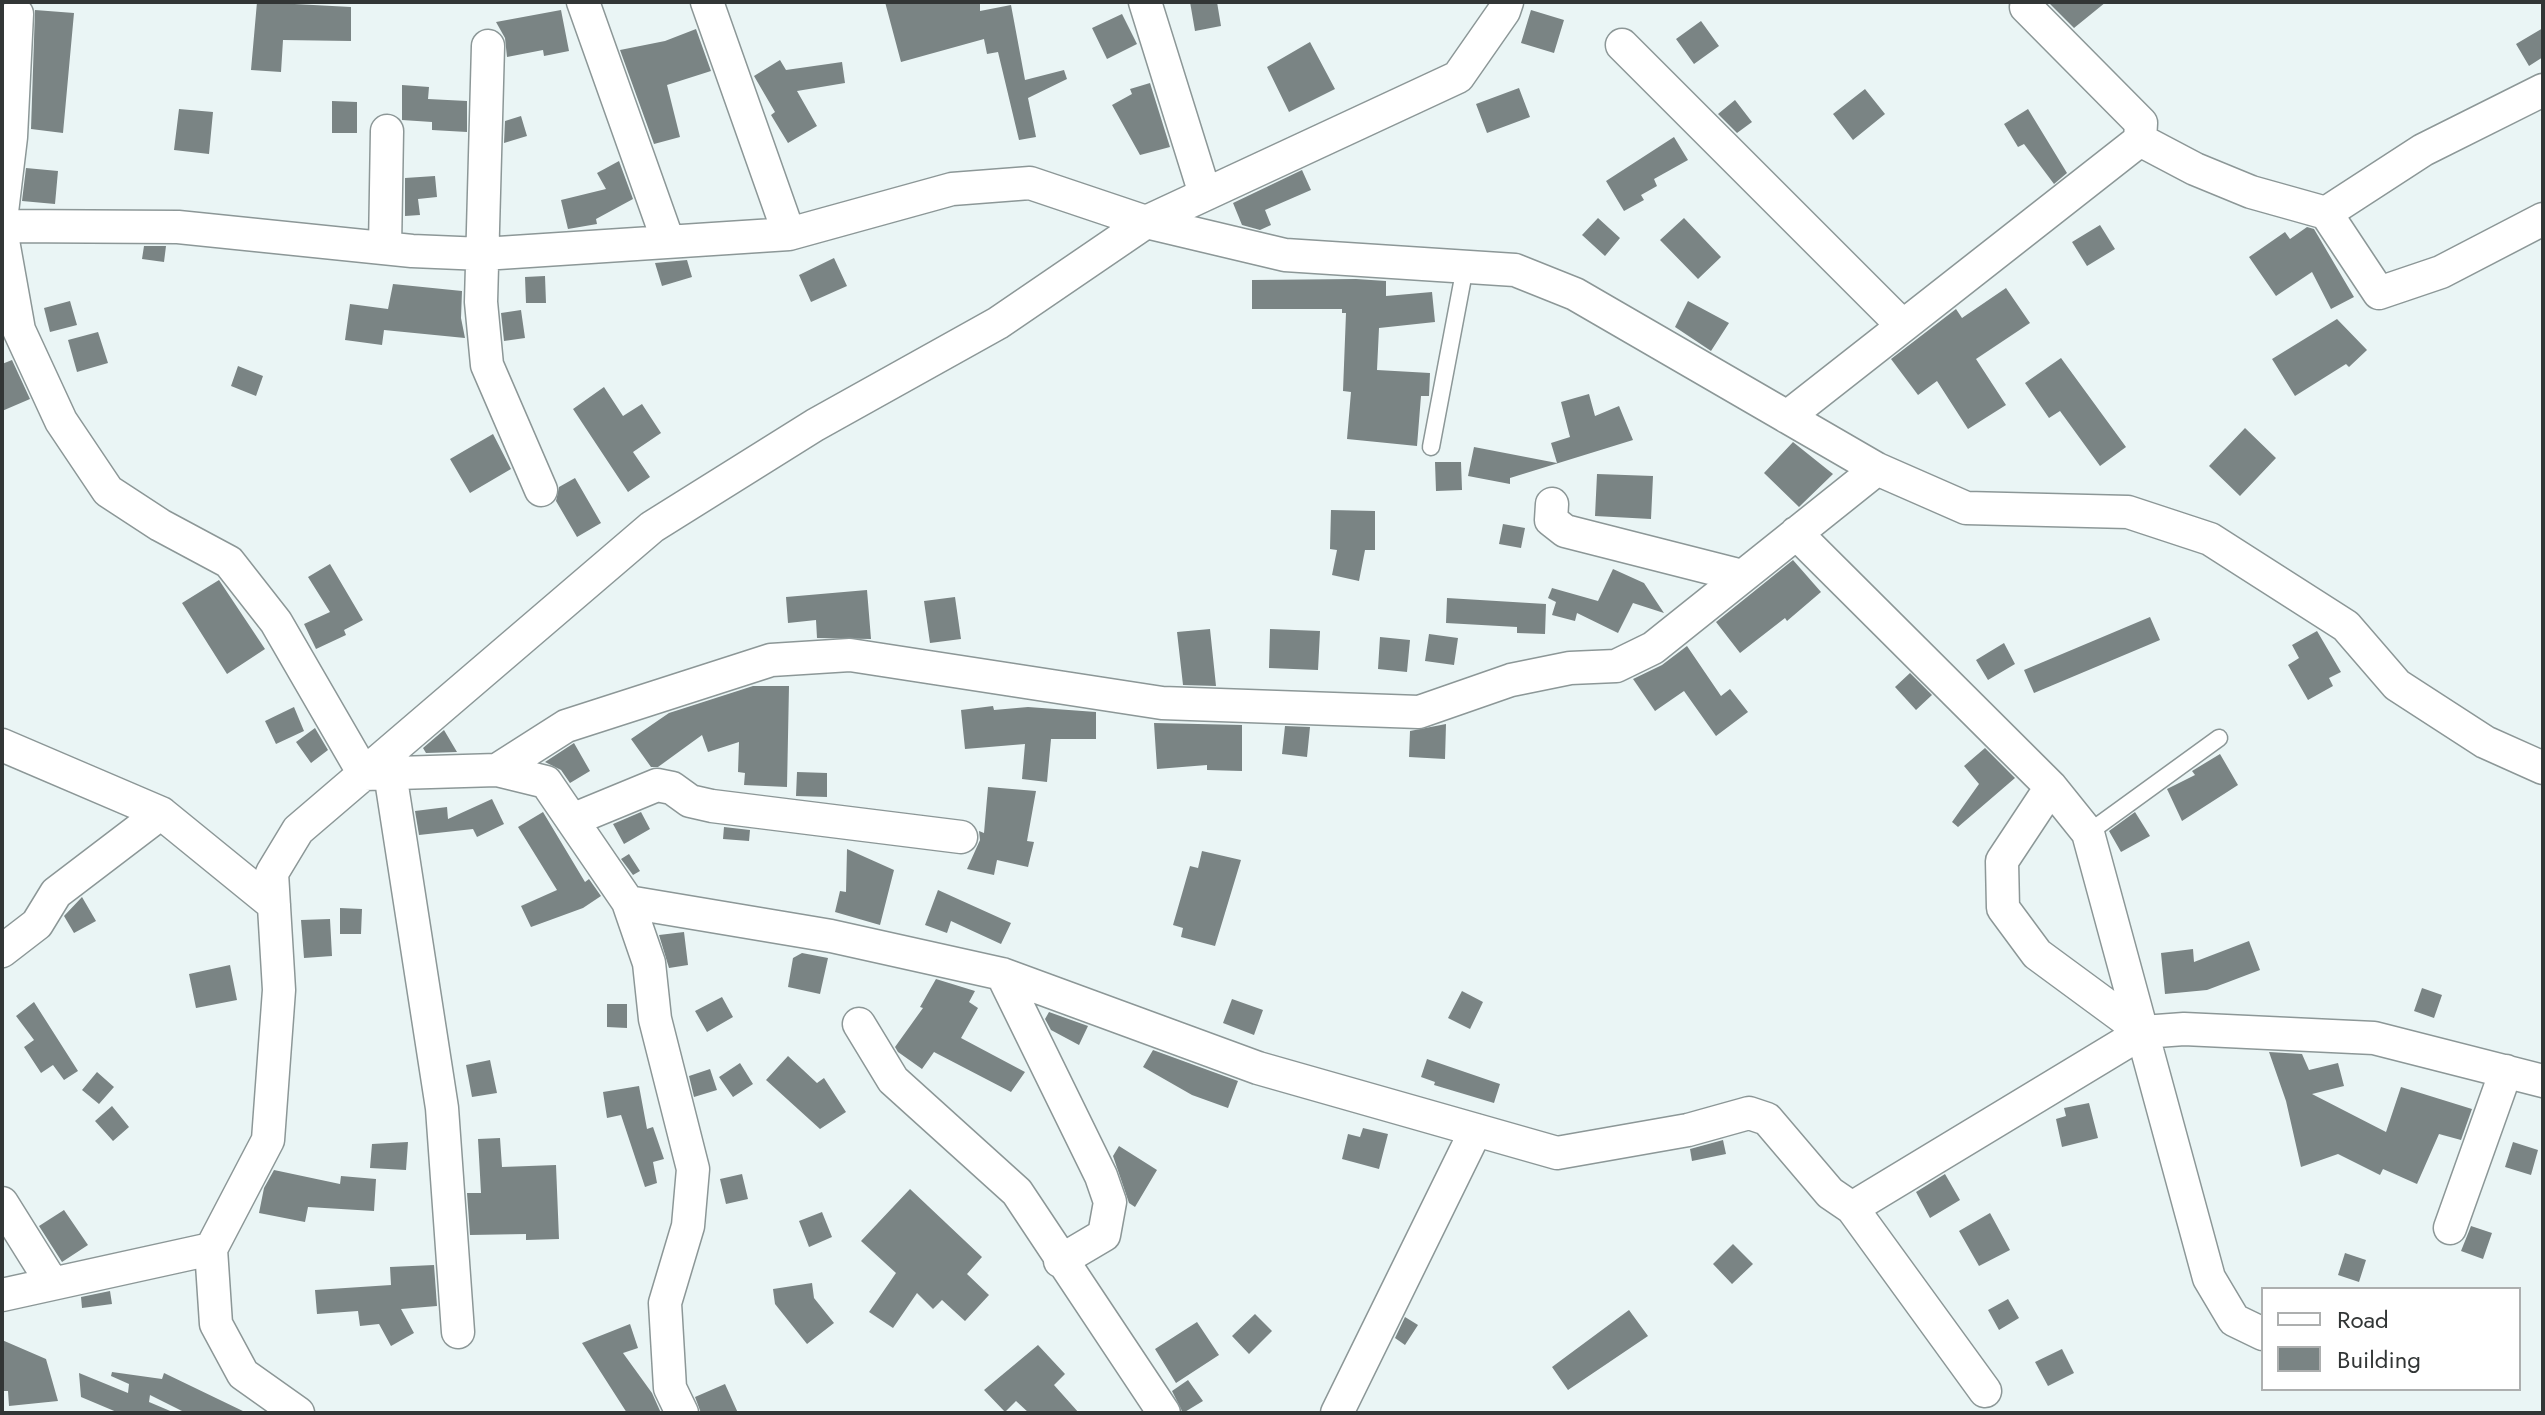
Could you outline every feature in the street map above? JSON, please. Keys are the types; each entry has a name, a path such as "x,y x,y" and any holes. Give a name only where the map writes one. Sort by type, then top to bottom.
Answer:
{"street":[{"path":"583,2 668,241"},
{"path":"707,2 789,234"},
{"path":"1145,2 1205,194"},
{"path":"298,1413 243,1374 216,1324 211,1249 268,1140 279,990 272,873 298,830 377,773 652,527 815,425 998,323 1146,222 1458,77 1504,11 1507,2"},
{"path":"1787,417 2140,140 2141,123 2026,7"},
{"path":"2,212 11,137 17,14"},
{"path":"1622,45 1903,326"},
{"path":"488,46 481,302 487,365 541,490"},
{"path":"2326,213 2423,150 2543,90"},
{"path":"385,248 387,131"},
{"path":"2140,140 2195,169 2251,192 2326,213 2379,293 2441,272 2543,219"},
{"path":"2,226 178,227 385,248 483,254 789,234 952,189 1030,183 1146,222 1285,255 1515,270 1575,294 1877,469 1966,508 2128,512 2210,539 2346,626 2397,685 2485,742 2543,768"},
{"path":"2,235 19,330 68,433 108,491 160,525 229,562 276,622 377,773 442,1108 458,1332"},
{"path":"497,770 566,726 771,660 850,655 1162,703 1419,712 1511,680 1570,668 1616,666 1653,648 1877,469"},
{"path":"1552,504 1551,520 1565,531 1742,576"},
{"path":"1796,533 2051,787 2088,833 2209,1278 2234,1320 2261,1333"},
{"path":"2,745 161,813 274,905"},
{"path":"377,773 497,770 546,782 628,902 649,963 655,1019 693,1169 688,1226 665,1303 670,1388 682,1413"},
{"path":"572,820 657,785 672,788 690,801 712,806 961,837"},
{"path":"2051,787 2002,861 2003,908 2037,954 2143,1032"},
{"path":"2,951 37,924 56,893 161,813"},
{"path":"628,902 831,936 1002,974 1258,1068 1557,1153 1688,1130 1749,1113 1767,1119 1830,1193 1852,1208 1985,1391"},
{"path":"1002,974 1101,1176 1110,1202 1104,1235 1060,1261"},
{"path":"859,1024 893,1080 1017,1192 1060,1261 1164,1413"},
{"path":"1852,1208 2143,1032 2184,1029 2374,1038 2543,1081"},
{"path":"2450,1228 2506,1071"},
{"path":"1337,1413 1476,1130"},
{"path":"2,1203 52,1283"},
{"path":"2,1295 211,1249"}],"lane":[{"path":"1431,447 1465,267"},
{"path":"2088,833 2219,738"}],"building":[{"path":"257,2 351,7 351,41 283,40 281,72 251,70"},
{"path":"885,2 980,2 980,11 1011,5 1025,80 1064,70 1067,79 1028,98 1036,137 1019,140 998,52 987,54 984,39 901,62"},
{"path":"1190,2 1217,2 1221,26 1195,31"},
{"path":"2048,2 2106,2 2074,28"},
{"path":"35,10 74,13 63,133 31,129"},
{"path":"561,10 569,51 544,56 543,50 507,57 505,38 496,22"},
{"path":"1531,10 1564,20 1554,53 1521,43"},
{"path":"1122,14 1137,44 1107,59 1092,28"},
{"path":"1701,21 1719,46 1694,64 1676,39"},
{"path":"2543,28 2543,57 2529,66 2516,44"},
{"path":"696,29 711,71 667,85 680,137 654,144 620,50 665,41"},
{"path":"1310,42 1335,89 1289,112 1267,67"},
{"path":"780,60 786,70 842,62 845,83 797,91 817,126 788,143 771,115 775,112 754,76"},
{"path":"1150,83 1170,147 1140,155 1112,105 1132,94 1130,89"},
{"path":"402,85 429,87 428,99 467,101 467,132 432,130 432,122 402,120"},
{"path":"1519,88 1530,117 1487,133 1476,104"},
{"path":"1865,89 1885,114 1853,140 1833,114"},
{"path":"1735,100 1752,122 1737,133 1718,114"},
{"path":"332,101 357,102 357,133 332,133"},
{"path":"179,109 213,112 209,154 174,150"},
{"path":"2028,109 2067,173 2054,184 2024,144 2018,147 2004,124"},
{"path":"521,116 527,136 504,143 505,121"},
{"path":"1674,137 1688,160 1654,179 1657,186 1641,195 1644,200 1624,211 1606,181"},
{"path":"619,161 633,199 596,219 597,224 568,229 561,200 606,189 597,173"},
{"path":"26,168 58,171 55,204 22,201"},
{"path":"1302,170 1311,190 1265,210 1271,225 1260,230 1242,225 1233,203"},
{"path":"435,176 437,197 418,199 420,215 405,216 405,178"},
{"path":"1598,218 1620,238 1605,256 1582,235"},
{"path":"1684,218 1721,257 1698,279 1660,240"},
{"path":"2100,225 2115,249 2087,266 2072,242"},
{"path":"2307,227 2314,229 2354,297 2331,309 2312,272 2276,296 2249,257 2285,232 2290,239"},
{"path":"144,246 166,246 164,262 142,259"},
{"path":"834,258 847,286 811,302 799,275"},
{"path":"687,260 692,277 662,286 655,263"},
{"path":"545,276 546,303 526,303 525,277"},
{"path":"1252,280 1386,281 1386,296 1432,292 1435,322 1379,328 1377,370 1430,373 1429,396 1421,396 1417,446 1347,439 1351,392 1343,391 1346,313 1342,313 1342,309 1252,309"},
{"path":"393,284 462,291 461,318 465,338 384,330 382,345 345,340 350,304 388,309"},
{"path":"2006,288 2030,323 1976,359 2006,405 1968,429 1937,381 1918,395 1891,359 1956,309 1962,318"},
{"path":"70,301 77,325 50,332 44,308"},
{"path":"1688,301 1729,323 1711,351 1675,327"},
{"path":"521,310 525,338 504,341 501,313"},
{"path":"2337,319 2367,350 2349,367 2346,364 2295,396 2272,359"},
{"path":"98,332 108,363 77,372 68,340"},
{"path":"2061,358 2126,447 2100,466 2060,411 2049,418 2025,383"},
{"path":"12,360 30,399 2,411 2,364"},
{"path":"238,366 263,376 256,396 231,386"},
{"path":"604,387 623,416 642,404 661,433 633,452 650,477 628,492 573,409"},
{"path":"1589,394 1595,416 1619,406 1633,440 1510,478 1510,484 1468,476 1474,447 1557,463 1551,443 1570,437 1561,402"},
{"path":"2245,428 2276,458 2240,496 2209,466"},
{"path":"493,434 511,469 470,493 450,459"},
{"path":"1793,442 1833,474 1799,507 1764,473"},
{"path":"1435,462 1461,462 1462,490 1436,491"},
{"path":"1597,474 1653,476 1651,519 1595,516"},
{"path":"575,478 601,523 577,537 556,501 559,487"},
{"path":"1331,510 1375,511 1375,550 1365,550 1359,581 1332,575 1337,550 1330,549"},
{"path":"1503,524 1525,528 1521,548 1499,544"},
{"path":"1793,560 1821,592 1787,621 1785,618 1740,653 1716,622"},
{"path":"330,564 363,620 344,630 346,635 316,649 304,624 330,612 308,577"},
{"path":"1613,569 1644,583 1664,613 1633,603 1618,633 1577,613 1575,621 1552,615 1556,602 1548,598 1552,588 1598,601"},
{"path":"219,580 265,649 227,674 182,603"},
{"path":"867,590 871,639 817,638 816,620 788,623 786,597"},
{"path":"955,597 961,639 930,643 924,601"},
{"path":"1447,598 1546,604 1545,634 1517,633 1517,627 1446,623"},
{"path":"2150,617 2160,640 2034,693 2024,670"},
{"path":"1210,629 1216,686 1183,685 1177,632"},
{"path":"1270,629 1320,631 1318,670 1269,668"},
{"path":"2317,631 2341,672 2329,678 2333,686 2308,700 2288,665 2299,658 2292,645"},
{"path":"1429,634 1458,638 1454,665 1425,661"},
{"path":"1380,637 1410,640 1407,672 1378,669"},
{"path":"2004,643 2015,664 1988,680 1976,660"},
{"path":"1687,646 1721,696 1730,689 1748,712 1716,736 1684,691 1655,711 1633,679 1662,665"},
{"path":"1910,673 1932,695 1916,710 1895,687"},
{"path":"753,686 789,686 787,787 744,785 745,773 738,772 739,742 708,752 702,735 658,767 651,767 631,739 669,713"},
{"path":"993,706 994,710 1028,707 1096,712 1096,739 1051,739 1047,782 1022,779 1025,744 965,749 961,710"},
{"path":"294,707 304,731 276,744 265,721"},
{"path":"1154,723 1242,725 1242,771 1207,770 1207,765 1157,769"},
{"path":"1446,724 1445,759 1409,757 1410,731"},
{"path":"1285,726 1310,727 1307,757 1282,754"},
{"path":"315,728 328,750 311,763 296,742"},
{"path":"444,730 457,752 426,753 423,748"},
{"path":"574,743 590,771 570,783 561,770 545,762"},
{"path":"1985,748 2015,778 1958,827 1952,822 1979,784 1964,766"},
{"path":"2220,754 2238,785 2182,821 2167,789 2195,775 2192,771"},
{"path":"797,772 827,773 827,797 796,796"},
{"path":"988,787 1036,791 1027,841 1034,842 1028,867 997,860 994,875 967,869 980,840 979,831 984,833"},
{"path":"492,799 504,824 477,837 473,829 419,835 415,811 447,807 448,819"},
{"path":"543,812 585,882 589,879 601,896 583,908 531,927 521,906 557,890 518,827"},
{"path":"641,812 650,829 624,844 613,824"},
{"path":"2135,812 2150,836 2121,852 2109,831"},
{"path":"724,827 750,830 749,841 723,839"},
{"path":"847,849 894,870 880,925 835,912 840,891 846,892"},
{"path":"1202,851 1241,860 1215,946 1181,937 1183,928 1173,925 1190,866 1198,868"},
{"path":"629,854 640,871 633,875 621,859"},
{"path":"938,890 1011,923 1001,944 951,921 947,933 925,925"},
{"path":"82,897 96,921 74,933 64,916"},
{"path":"340,908 362,909 361,934 340,934"},
{"path":"330,919 332,956 304,958 301,920"},
{"path":"684,932 688,965 669,968 659,935"},
{"path":"2249,941 2260,970 2207,990 2165,994 2161,953 2193,949 2194,962"},
{"path":"802,953 828,958 820,994 788,987 793,958"},
{"path":"230,965 237,1000 196,1008 189,974"},
{"path":"936,979 975,991 969,1002 978,1008 961,1038 1025,1072 1011,1092 934,1052 922,1069 898,1052 895,1047 923,1008 920,1007"},
{"path":"2422,988 2442,995 2434,1018 2414,1011"},
{"path":"1462,991 1483,1002 1470,1029 1448,1018"},
{"path":"722,997 733,1017 707,1032 695,1011"},
{"path":"1232,999 1263,1010 1254,1035 1223,1023"},
{"path":"34,1002 78,1071 64,1080 53,1065 41,1073 24,1047 34,1040 16,1016"},
{"path":"607,1004 627,1004 627,1028 607,1027"},
{"path":"1049,1012 1088,1026 1079,1045 1051,1030 1045,1019"},
{"path":"1153,1050 1238,1081 1228,1108 1192,1095 1143,1067"},
{"path":"2269,1052 2302,1054 2309,1070 2338,1063 2344,1086 2312,1094 2386,1132 2401,1087 2472,1109 2461,1140 2439,1134 2417,1184 2383,1169 2380,1175 2338,1154 2301,1167 2286,1101"},
{"path":"788,1056 817,1083 824,1078 846,1112 820,1129 766,1080"},
{"path":"1427,1059 1500,1084 1494,1103 1434,1085 1435,1082 1421,1077"},
{"path":"490,1060 497,1093 472,1097 466,1065"},
{"path":"740,1063 753,1084 733,1097 719,1077"},
{"path":"710,1069 717,1090 694,1097 689,1076"},
{"path":"97,1072 114,1087 99,1104 82,1090"},
{"path":"639,1086 647,1129 653,1127 664,1159 653,1162 657,1183 645,1187 621,1115 607,1118 603,1092"},
{"path":"2089,1103 2098,1138 2062,1147 2056,1119 2066,1116 2064,1108"},
{"path":"112,1106 129,1127 113,1141 95,1121"},
{"path":"1363,1128 1388,1134 1379,1169 1342,1159 1348,1134 1360,1137"},
{"path":"500,1138 502,1167 556,1165 559,1239 526,1240 526,1234 470,1235 467,1193 481,1193 478,1139"},
{"path":"1723,1140 1726,1154 1692,1161 1690,1149"},
{"path":"408,1142 406,1170 370,1168 372,1144"},
{"path":"2513,1142 2538,1150 2531,1175 2505,1167"},
{"path":"1119,1146 1157,1170 1135,1207 1129,1203 1113,1156"},
{"path":"274,1170 340,1184 341,1176 376,1179 374,1211 308,1207 305,1222 259,1213 264,1188"},
{"path":"742,1174 748,1199 726,1204 720,1179"},
{"path":"1945,1174 1960,1200 1930,1218 1916,1192"},
{"path":"910,1189 982,1257 967,1274 989,1295 965,1321 942,1300 933,1309 917,1293 893,1328 869,1312 896,1273 861,1241"},
{"path":"64,1210 88,1245 62,1262 39,1226"},
{"path":"822,1212 832,1237 809,1247 799,1221"},
{"path":"1990,1213 2010,1250 1979,1266 1959,1231"},
{"path":"2471,1226 2492,1233 2483,1259 2461,1251"},
{"path":"1733,1244 1753,1264 1732,1284 1713,1264"},
{"path":"2345,1253 2366,1260 2359,1282 2338,1275"},
{"path":"434,1265 437,1306 401,1309 414,1333 391,1346 379,1324 360,1326 358,1311 317,1314 315,1290 391,1285 390,1267"},
{"path":"812,1283 814,1298 834,1323 807,1344 775,1304 773,1289"},
{"path":"110,1291 112,1304 82,1308 81,1297"},
{"path":"2008,1299 2019,1318 1999,1330 1988,1310"},
{"path":"1629,1310 1648,1336 1568,1390 1552,1367"},
{"path":"1255,1314 1272,1331 1249,1354 1232,1336"},
{"path":"1405,1317 1418,1325 1405,1345 1395,1338"},
{"path":"1197,1322 1219,1355 1176,1383 1155,1349"},
{"path":"630,1324 638,1348 623,1353 652,1393 661,1413 627,1413 582,1343"},
{"path":"2,1340 46,1359 58,1401 9,1406 8,1391 2,1391"},
{"path":"1038,1345 1065,1374 1054,1385 1079,1413 1029,1413 1016,1401 1005,1412 984,1390"},
{"path":"2062,1349 2074,1373 2048,1386 2035,1362"},
{"path":"112,1372 162,1379 164,1373 247,1413 186,1413 150,1395 149,1402 175,1413 119,1413 81,1397 79,1373 128,1393 129,1384 111,1376"},
{"path":"1188,1380 1203,1401 1183,1413 1172,1391"},
{"path":"725,1384 738,1413 701,1413 695,1397"}]}
